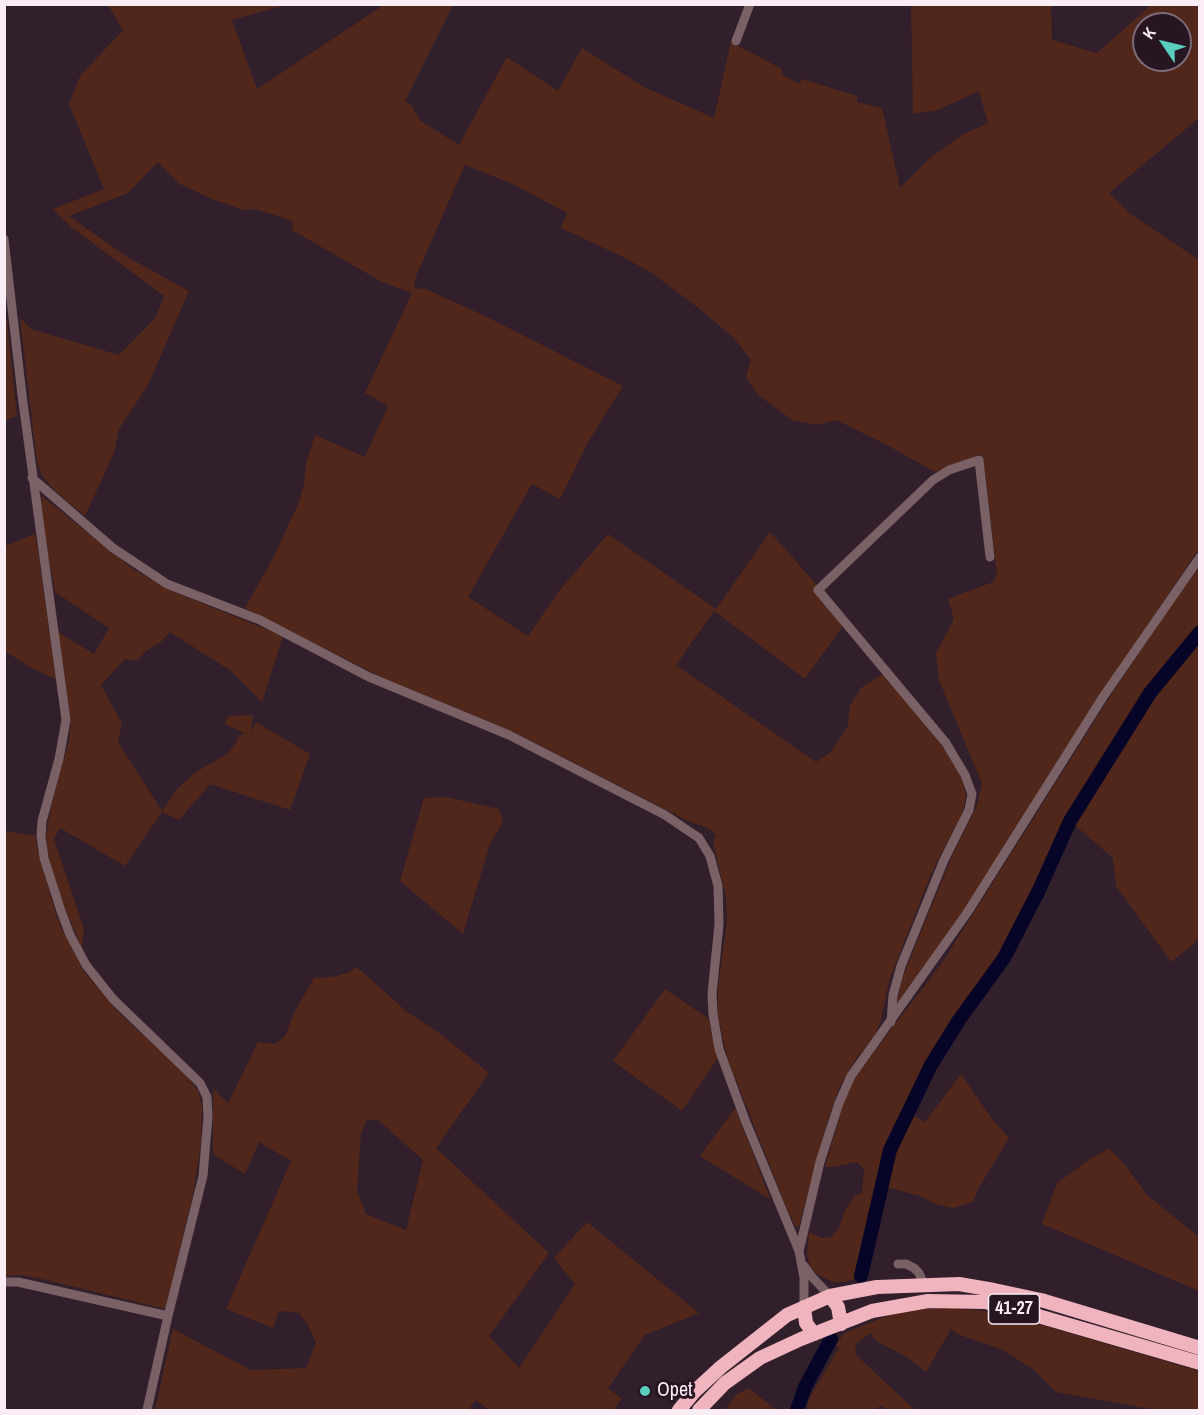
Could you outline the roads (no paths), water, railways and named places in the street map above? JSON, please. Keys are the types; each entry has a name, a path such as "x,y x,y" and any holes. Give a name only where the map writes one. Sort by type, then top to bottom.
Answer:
{"highway":[{"name":"41-27","path":"924,1285 958,1284 1041,1300 1200,1348"},
{"path":"679,1410 695,1391 765,1330 804,1307 830,1296 877,1287 924,1285"},
{"path":"830,1296 838,1307 841,1324"},
{"name":"41-27","path":"699,1410 719,1389 760,1358 872,1311 903,1304 945,1300 985,1302 1200,1363"},
{"path":"804,1307 806,1323 814,1334"}],"street":[{"path":"736,41 750,4"},
{"path":"4,239 32,478 66,720 42,820 41,836 44,858 61,911 86,965 113,999 200,1083 207,1097 208,1117 203,1176 147,1410"},
{"path":"891,1022 892,995 901,966 944,860 969,810 972,794 965,775 946,743 818,590 939,475 979,460 990,557"},
{"path":"32,478 113,548 167,584 260,620 369,677 509,735 665,815 699,838 710,856 718,886 719,924 712,994 718,1049 799,1251 804,1278 804,1307"},
{"path":"799,1251 820,1162 842,1096 856,1069 967,913 1115,679 1200,557"},
{"path":"801,1261 830,1296"},
{"path":"898,1264 906,1264 914,1268 924,1285"},
{"path":"4,1282 18,1282 168,1316"}],"waterway":[{"path":"861,1276 890,1150 931,1065 959,1020 1004,958 1039,890 1070,821 1150,693 1200,632"},
{"path":"797,1410 805,1387 831,1339"},
{"path":"799,1404 803,1410"}],"place":[{"name":"Opet","path":"645,1391"}]}
